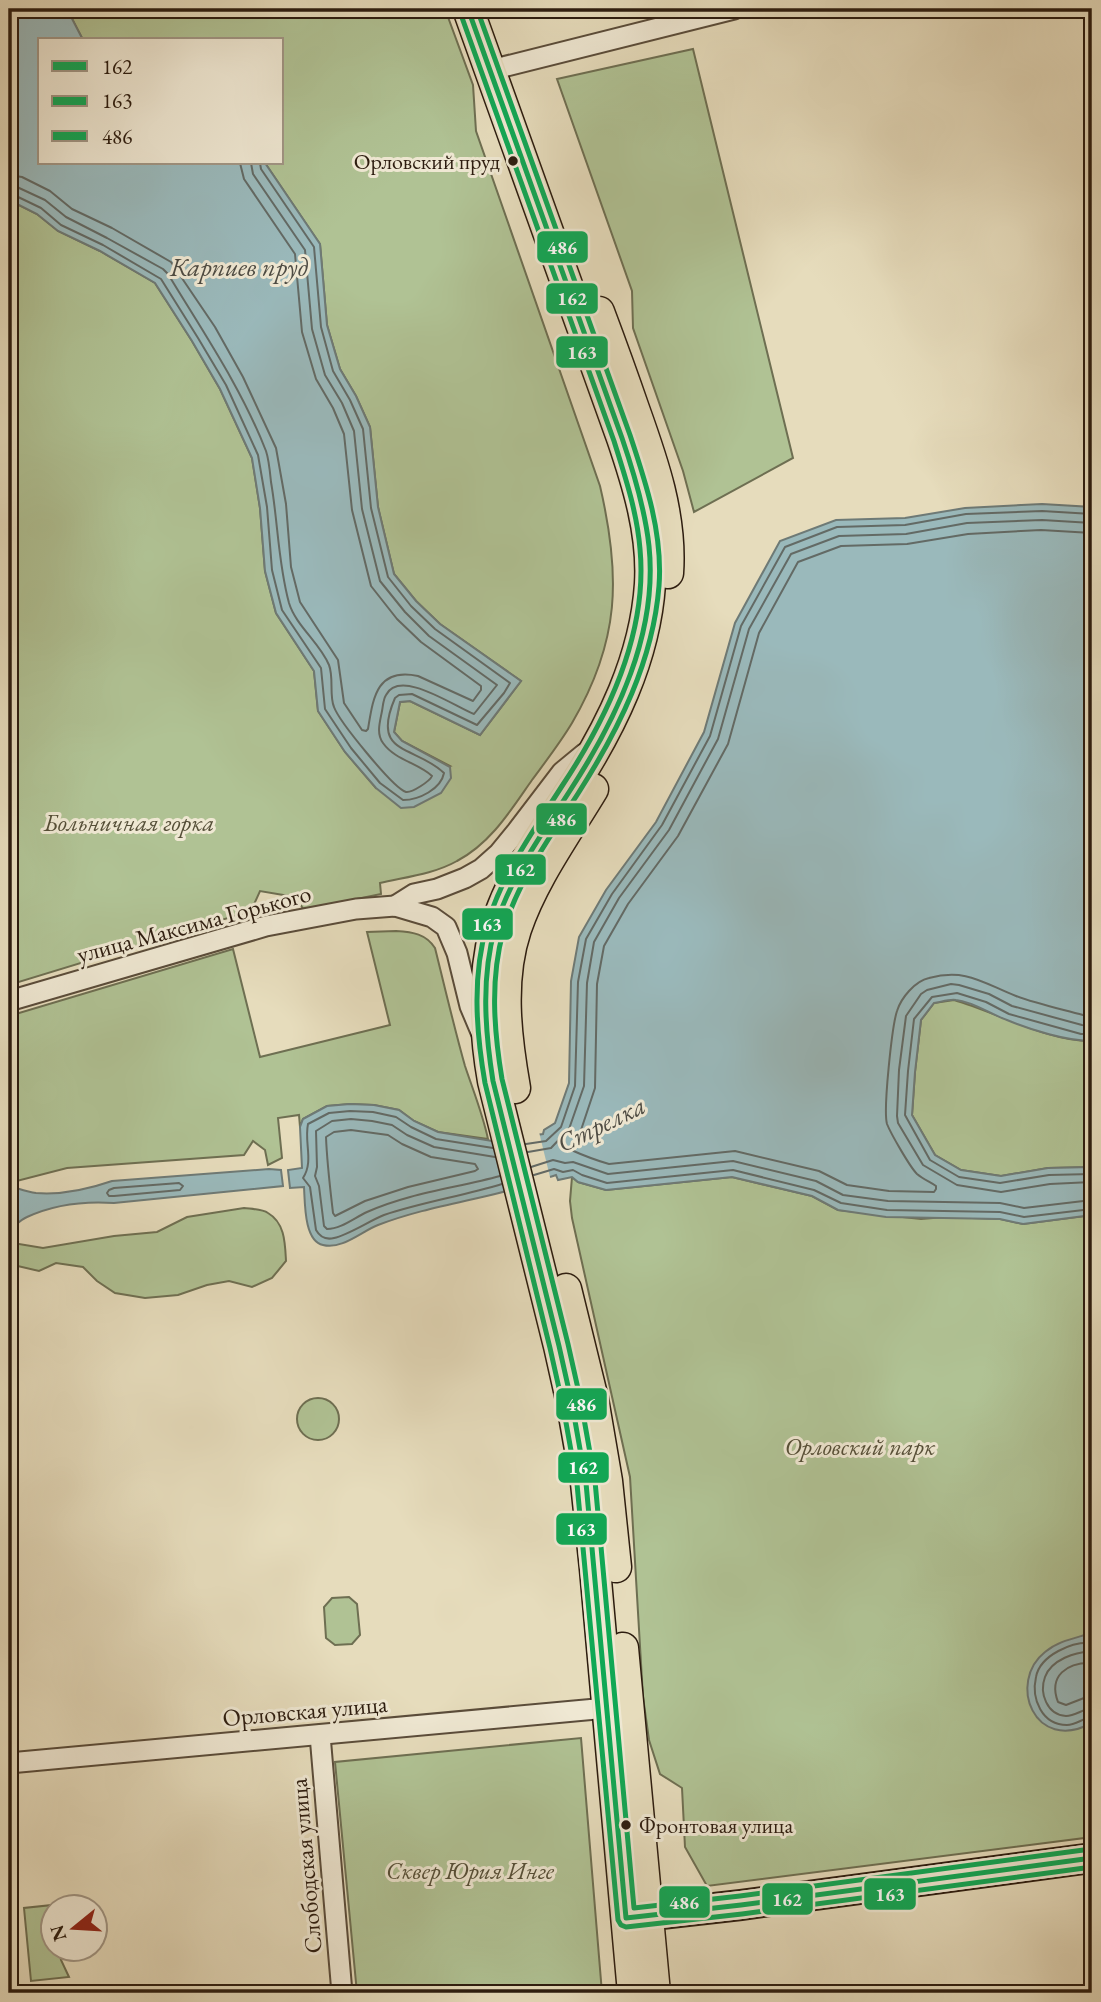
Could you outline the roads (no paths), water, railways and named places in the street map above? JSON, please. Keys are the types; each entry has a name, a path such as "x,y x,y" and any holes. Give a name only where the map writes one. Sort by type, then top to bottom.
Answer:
{"main road":[{"path":"468,9 500,68 651,457 661,490 669,555 667,602 661,640 640,706 545,869 516,930 506,985 510,1112"},
{"path":"490,9 500,68 636,482 649,546 650,582 634,667 599,742 519,874 496,926 485,1001 488,1049 510,1112 533,1202 591,1387 607,1482 637,1916 633,1993"},
{"path":"533,1202 586,1483 607,1708 637,1916 655,1993"},
{"path":"637,1916 1092,1858"}],"street":[{"path":"500,68 734,9"},
{"path":"395,905 414,894 437,889 481,869 499,853 562,772 599,742"},
{"path":"395,905 432,917 446,927 457,953 470,1006 488,1049"},
{"name":"улица Максима Горького","path":"9,1001 266,926 356,909 395,905"},
{"name":"Орловская улица","path":"9,1763 607,1708"},
{"name":"Слободская улица","path":"320,1735 342,1993"}],"water":[{"name":"Карпиев пруд","path":"9,9 67,9 82,38 38,38 38,164 266,164 320,244 327,325 340,369 370,427 378,507 394,574 440,624 521,681 480,735 410,701 400,702 394,732 402,741 450,767 451,778 441,793 414,807 401,808 376,788 345,752 318,711 314,671 276,613 265,571 260,508 252,458 220,389 155,283 100,251 58,231 37,214 9,200"},
{"name":"Стрелка","path":"1042,504 1092,507 1092,1041 1038,1031 963,1001 934,1003 921,1020 912,1115 935,1155 961,1170 1001,1176 1048,1168 1092,1167 1092,1215 1023,1224 1000,1219 886,1217 838,1210 812,1196 732,1177 606,1190 578,1182 572,1177 558,1180 556,1175 499,1193 393,1220 337,1245 317,1242 309,1229 304,1187 290,1188 288,1170 302,1168 300,1127 303,1119 327,1106 374,1105 399,1110 414,1121 438,1132 492,1141 543,1134 544,1130 555,1123 569,1083 571,981 579,937 606,890 656,822 704,732 735,623 780,541 836,520 905,518 965,508"},
{"path":"281,1170 283,1186 69,1205 47,1209 27,1217 9,1230 9,1186 33,1192 55,1193 112,1181"},
{"path":"1085,1635 1092,1637 1092,1723 1072,1730 1055,1729 1042,1722 1032,1710 1028,1696 1028,1680 1034,1665 1045,1652 1059,1643"}],"place":[{"name":"Орловский пруд","path":"513,161"},
{"name":"Фронтовая улица","path":"626,1825"}],"park label":[{"name":"Больничная горка","path":"129,823"},
{"name":"Орловский парк","path":"860,1447"},
{"name":"Сквер Юрия Инге","path":"470,1871"}]}
